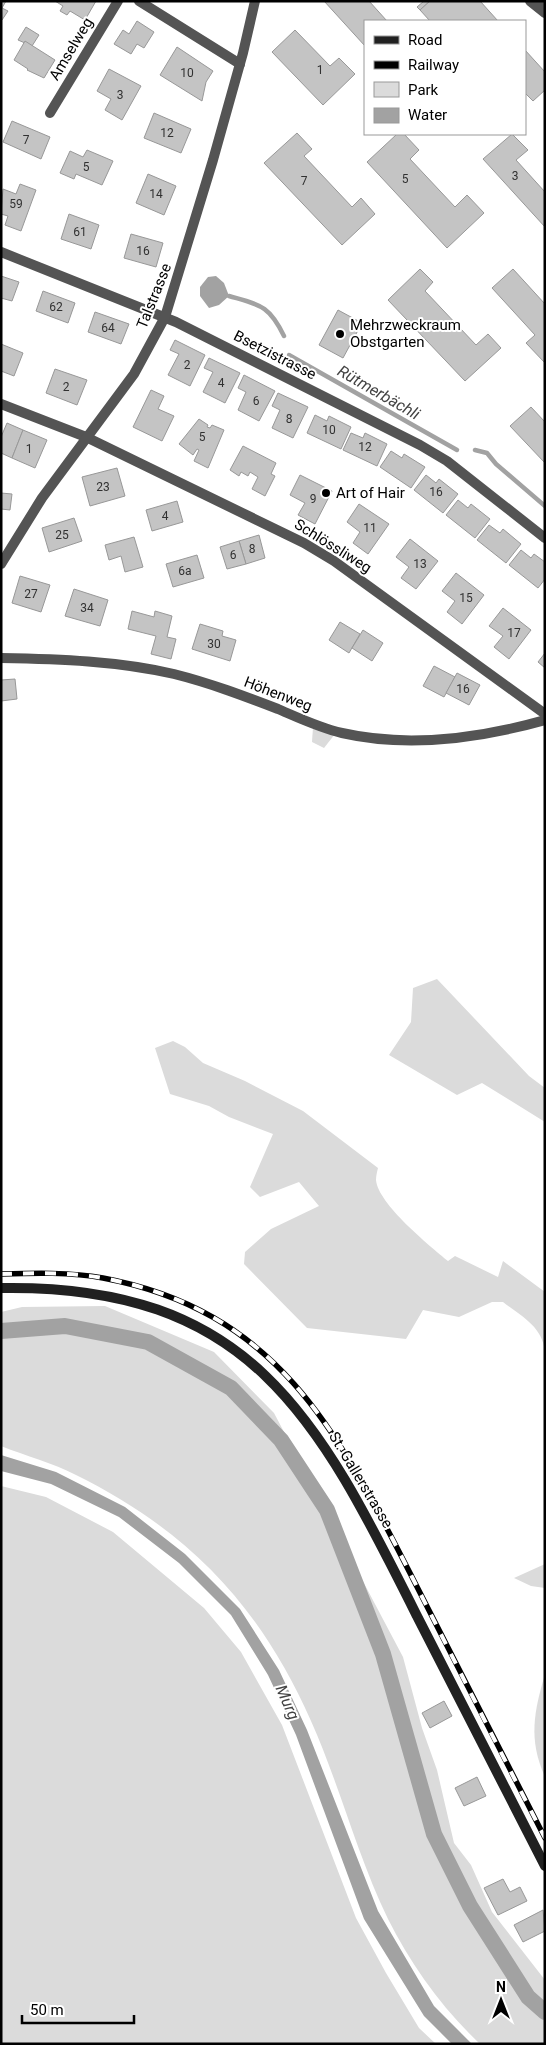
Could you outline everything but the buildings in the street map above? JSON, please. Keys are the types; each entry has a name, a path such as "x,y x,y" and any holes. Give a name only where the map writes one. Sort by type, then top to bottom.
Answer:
{"main road":[{"name":"St. Gallerstrasse","path":"1,1288 67,1289 108,1295 176,1315 215,1335 235,1349 280,1389 300,1412 337,1465 375,1532 545,1866"}],"street":[{"name":"Amselweg","path":"50,113 118,1"},
{"path":"139,1 240,64"},
{"name":"Talstrasse","path":"1,564 5,550 134,374 165,317 190,239 240,64 255,1"},
{"name":"Bsetzistrasse","path":"1,252 165,317 420,444 447,461 545,538"},
{"name":"Schlössliweg","path":"1,404 86,437 304,543 334,561 545,714"},
{"name":"Höhenweg","path":"1,658 98,662 173,674 246,697 317,725 364,737 427,739 480,735 545,720"}],"green space":[{"path":"313,727 335,734 324,748 312,742"},
{"path":"437,979 529,1076 545,1088 545,1122 482,1083 457,1095 389,1055 411,1022 413,988"},
{"path":"173,1041 185,1047 203,1063 245,1081 303,1111 378,1168 376,1180 379,1190 386,1201 406,1224 448,1261 455,1256 498,1277 503,1261 545,1292 545,1351 540,1335 530,1322 503,1302 492,1302 459,1317 423,1310 406,1339 307,1328 244,1264 245,1252 271,1229 319,1206 299,1182 260,1197 250,1187 273,1134 229,1117 209,1106 170,1094 155,1048"},
{"path":"105,1306 214,1352 274,1413 403,1657 422,1728 437,1770 454,1843 471,1865 492,1912 545,1980 545,2044 480,2044 453,2016 428,1985 397,1936 377,1895 331,1770 311,1721 291,1680 269,1642 244,1607 217,1576 187,1547 153,1521 116,1497 49,1463 1,1446 1,1312 22,1307"},
{"path":"1,1486 46,1497 113,1532 204,1608 241,1652 282,1725 356,1918 419,2028 436,2044 1,2044"},
{"path":"545,1564 545,1588 531,1586 514,1578"},
{"path":"545,1674 545,1777 536,1750 534,1726"}],"water":[{"path":"216,276 224,283 229,296 219,305 209,308 200,296 200,287 208,277"},
{"name":"Murg","path":"1,1455 56,1472 125,1507 185,1554 240,1609 279,1670 307,1730 378,1911 434,2006 472,2044 452,2044 424,2016 364,1919 296,1735 268,1675 231,1615 179,1563 119,1517 51,1484 1,1471"}],"waterway":[{"name":"Rütmerbächli","path":"229,296 256,304 268,312 284,336"},
{"name":"Rütmerbächli","path":"289,355 457,450"},
{"name":"Rütmerbächli","path":"475,450 487,453 496,464 545,506"},
{"path":"1,1331 65,1326 148,1342 231,1388 281,1440 327,1510 383,1654 434,1834 470,1906 528,1997 545,2012"}],"railway":[{"path":"1,1274 52,1273 91,1276 163,1294 215,1318 258,1349 295,1385 328,1427 385,1524 545,1838"}],"place":[{"name":"Mehrzweckraum Obstgarten","path":"340,334"},
{"name":"Art of Hair","path":"326,493"}]}
